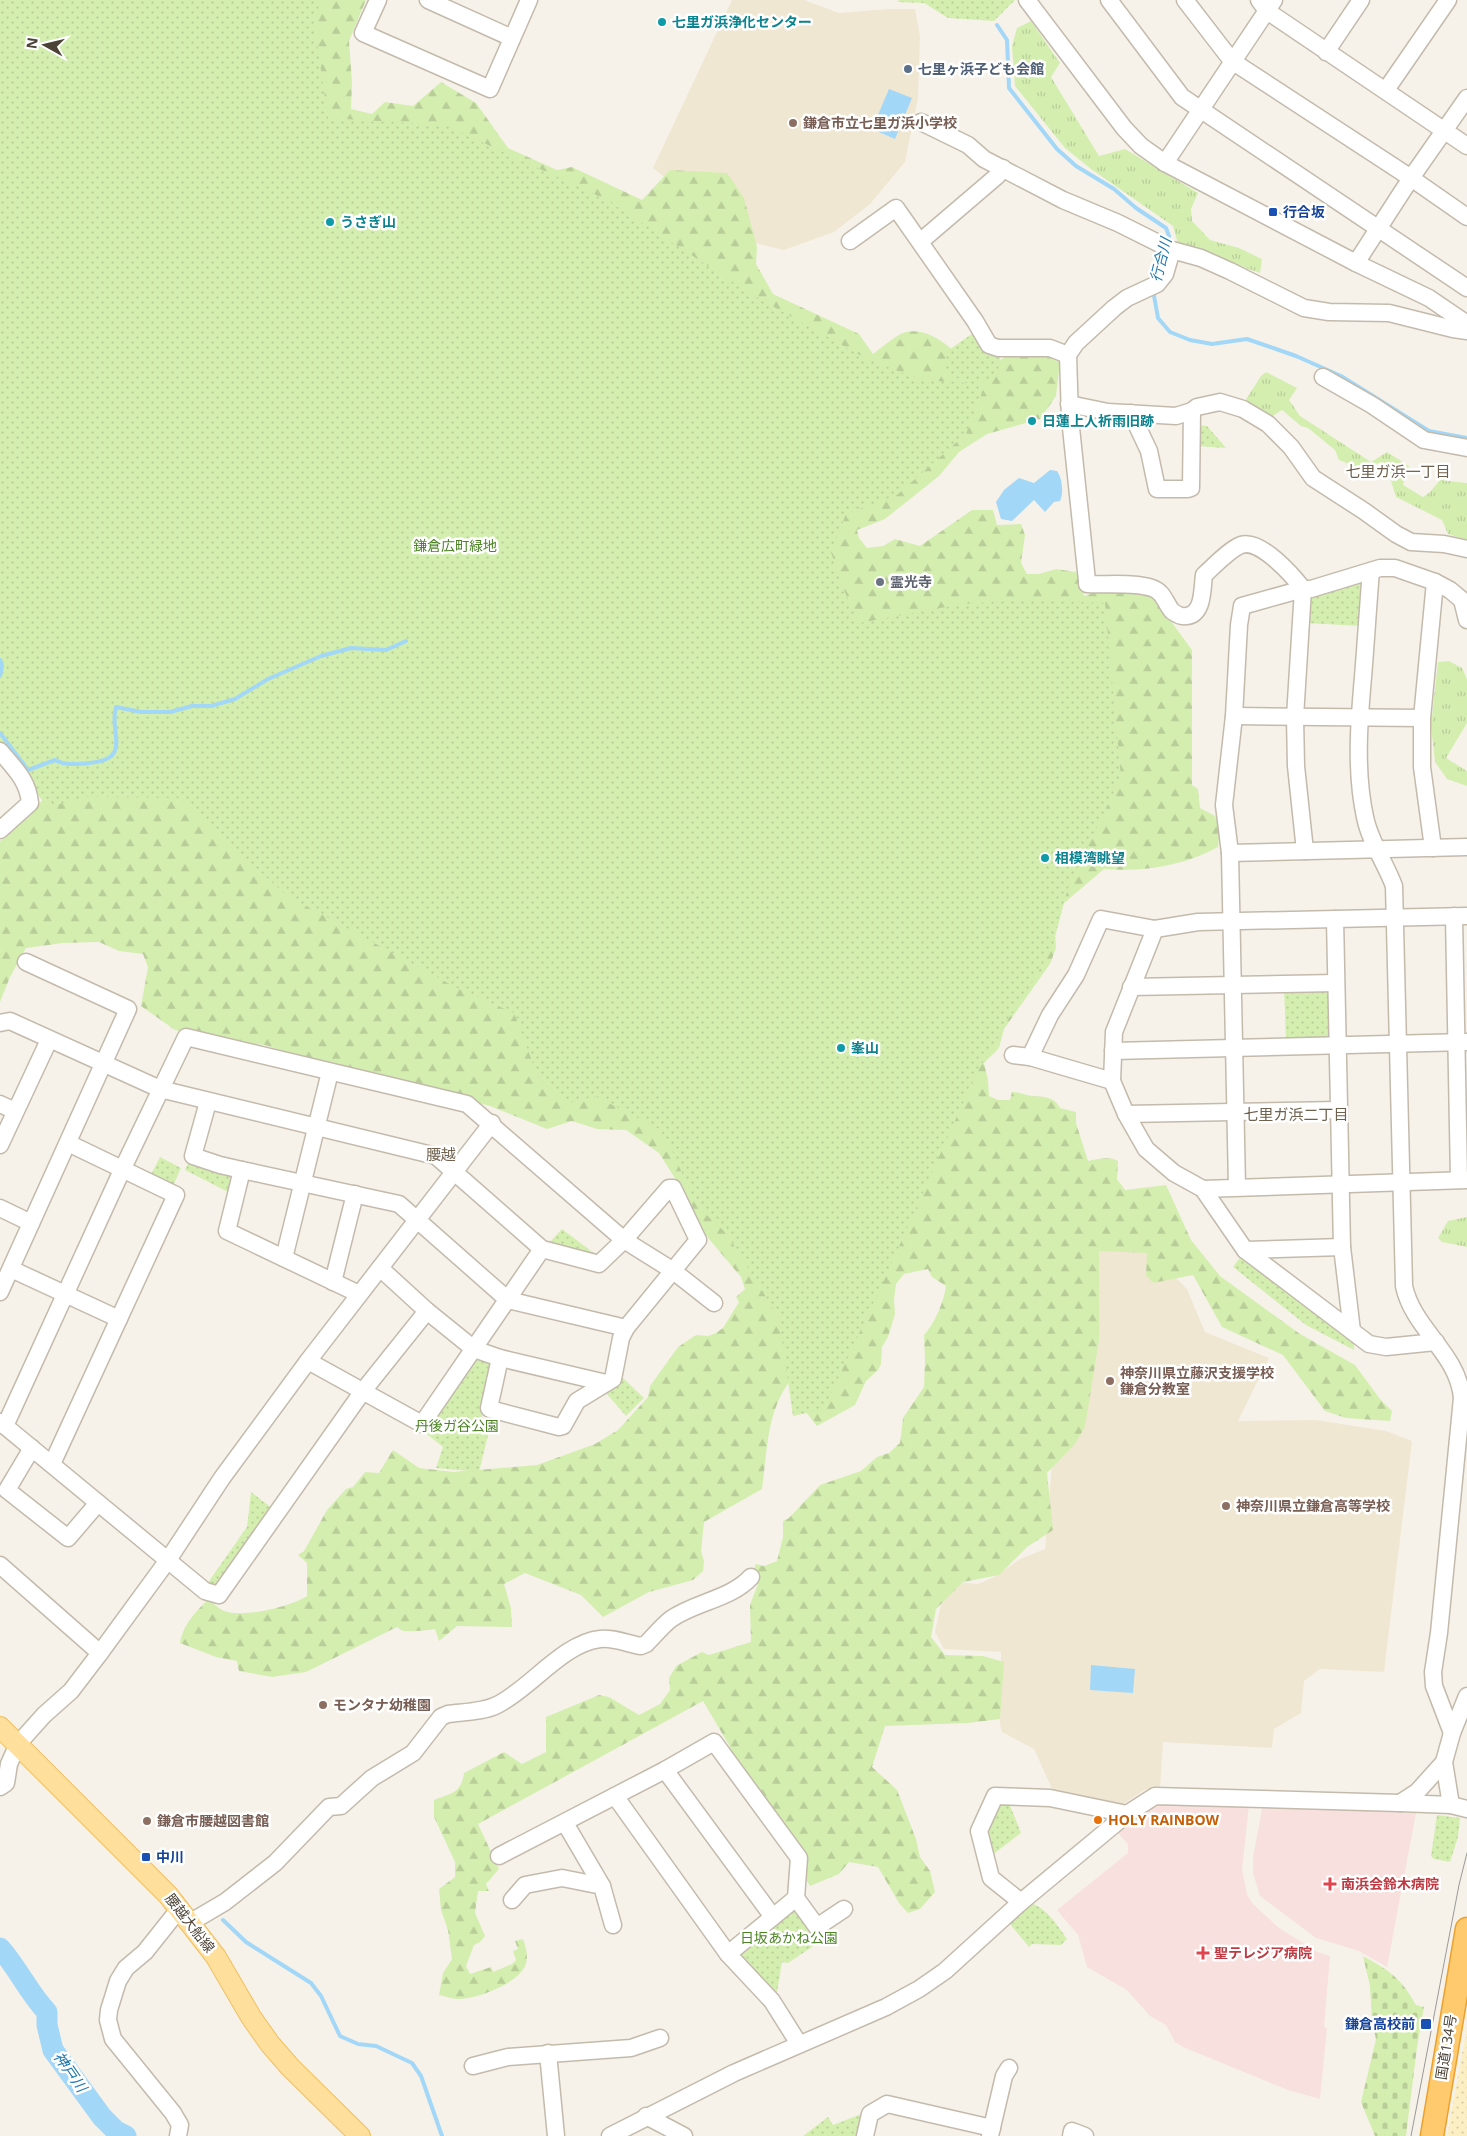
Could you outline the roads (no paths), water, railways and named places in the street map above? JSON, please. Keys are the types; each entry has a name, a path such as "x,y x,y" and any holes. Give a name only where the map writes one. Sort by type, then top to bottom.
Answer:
{"highway":[{"name":"国道134号","path":"1432,2136 1467,1929"}],"main road":[{"name":"腰越大船線","path":"0,1727 185,1915 216,1957 251,2017 270,2044 290,2067 360,2136"}],"street":[{"path":"378,0 363,33 490,89 529,0"},
{"path":"428,0 512,38"},
{"path":"1027,0 1124,128 1141,146 1165,163 1356,263 1429,298 1467,324"},
{"path":"1109,0 1182,97 1467,288"},
{"path":"1185,0 1232,61 1411,178 1467,217"},
{"path":"1326,52 1361,0"},
{"path":"1386,90 1448,0"},
{"path":"1165,163 1267,4 1326,52 1386,90 1467,146"},
{"path":"1356,263 1411,178 1467,98"},
{"path":"921,122 968,145 984,159 1063,200 1118,223 1172,250 1201,258 1304,308 1329,312 1390,313 1467,331"},
{"path":"921,241 997,176 1003,168"},
{"path":"850,241 896,208 921,241 989,345 998,348 1050,348 1068,355"},
{"path":"1172,250 1165,274 1157,284 1127,298 1114,308 1076,344 1068,355 1069,404 1087,584 1150,588 1163,595 1172,611 1178,615 1188,616 1196,612 1199,607 1204,574 1244,544 1269,553 1293,576 1303,589 1295,717 1296,766 1305,851"},
{"path":"1323,378 1372,405 1424,440 1467,448"},
{"path":"1069,404 1108,412 1176,416 1192,411 1197,407 1220,402 1243,409 1259,417 1291,447 1313,478 1396,534 1411,542 1444,544 1467,549"},
{"path":"1131,413 1149,451 1157,489 1188,489 1191,488 1192,411"},
{"path":"1237,1187 1230,853 1224,805 1234,716 1239,625 1242,606 1303,589 1311,589 1380,568 1395,568 1435,582 1450,590 1462,600 1467,620"},
{"path":"1371,571 1360,718 1360,770 1365,817 1375,849 1386,865 1394,886 1403,1270 1406,1293 1414,1313 1453,1367 1461,1388 1461,1458 1433,1672 1434,1686 1452,1733"},
{"path":"1432,848 1422,767 1422,718 1435,582"},
{"path":"1234,716 1422,718"},
{"path":"0,830 30,803 28,787 16,768 2,758"},
{"path":"1230,853 1467,847"},
{"path":"1030,1057 1050,1015 1076,975 1101,919 1155,929 1198,922 1461,916 1463,1180 1203,1189"},
{"path":"1335,919 1342,1247 1352,1331"},
{"path":"1155,929 1114,1032 1113,1051 1112,1081 1126,1114 1146,1149 1174,1173 1203,1189 1244,1250 1363,1340 1376,1347 1436,1342"},
{"path":"0,1292 104,1063 127,1007 26,962"},
{"path":"1131,987 1336,983"},
{"path":"0,1022 10,1021 160,1089 436,1156 542,1249 600,1264 624,1240 669,1188 673,1188 698,1240 626,1328 621,1338 613,1379 578,1401 563,1426 560,1426 489,1408 500,1358"},
{"path":"427,1311 363,1392 219,1595 205,1591 2,1424 66,1293 186,1037 467,1104 492,1123 624,1240 672,1270 714,1303"},
{"path":"0,1145 49,1040"},
{"path":"1113,1051 1462,1043"},
{"path":"1013,1055 1030,1057 1112,1081"},
{"path":"284,1258 330,1072"},
{"path":"208,1102 193,1156 220,1165 398,1204 508,1300 626,1328"},
{"path":"0,1104 16,1111"},
{"path":"1126,1114 1339,1110"},
{"path":"0,1788 6,1783 9,1764 18,1744 44,1715 71,1691 168,1560 222,1478 308,1360 492,1123"},
{"path":"52,1464 176,1195 68,1143"},
{"path":"242,1170 227,1231 359,1294"},
{"path":"333,1282 354,1194"},
{"path":"0,1208 32,1223"},
{"path":"1244,1250 1342,1247"},
{"path":"308,1360 422,1424 542,1249"},
{"path":"380,1268 427,1311 474,1349 500,1358 606,1383"},
{"path":"11,1269 119,1319"},
{"path":"32,1448 7,1490 68,1538 98,1503"},
{"path":"0,1565 100,1652"},
{"path":"178,2136 180,2125 173,2113 113,2039 108,2020 108,2010 118,1981 126,1968 185,1915 225,1902 275,1863 329,1807 341,1806 372,1778 413,1753 441,1717 448,1714 496,1706 534,1680 544,1668 592,1640 606,1638 641,1646 646,1644 671,1619 708,1600 743,1586 751,1578"},
{"path":"1451,1805 1444,1762 1452,1733 1467,1696"},
{"path":"499,1856 665,1770 714,1742 799,1858 796,1898 817,1927 844,1909"},
{"path":"1400,1803 1417,1792 1444,1762"},
{"path":"665,1770 773,1917"},
{"path":"615,1796 728,1954 767,1995 799,2044"},
{"path":"1021,1902 991,1878 979,1831 995,1796 1050,1798 1127,1814"},
{"path":"610,2136 646,2116 713,2085 734,2073 920,1989 945,1971 1021,1902 1127,1814 1155,1796 1451,1805 1467,1809"},
{"path":"565,1823 602,1886 613,1925"},
{"path":"512,1900 525,1884 562,1878 602,1886"},
{"path":"728,1954 796,1898"},
{"path":"474,2066 508,2057 631,2048 660,2038"},
{"path":"548,2053 556,2136"},
{"path":"865,2136 870,2114 888,2104 991,2132 1004,2076 1008,2068"},
{"path":"646,2116 684,2136"},
{"path":"1071,2136 1072,2131 1085,2136"}],"water":[{"path":"889,89 912,98 895,139 872,129"},
{"path":"1050,470 1057,471 1060,477 1062,489 1060,501 1054,502 1045,512 1034,500 1012,521 1001,519 996,502 1004,490 1019,478 1034,483"},
{"path":"1091,1665 1135,1669 1133,1693 1090,1690"}],"waterway":[{"name":"行合川","path":"997,25 1007,40 1009,88 1057,149 1076,166 1114,189 1136,208 1166,228 1169,236 1168,243"},
{"name":"行合川","path":"1153,290 1158,318 1170,332 1190,340 1212,344 1247,339 1296,356 1341,376 1429,431 1467,438"},
{"path":"0,733 28,770 55,760 72,764 103,760 111,756 115,750 114,716 116,707 141,712 170,712 192,706 211,706 235,699 268,679 321,656 351,648 386,650 406,641"},
{"path":"0,660 2,666 0,676"},
{"path":"223,1920 246,1942 311,1983 321,1996 340,2036 358,2044 376,2046 412,2063 421,2076 442,2136"},
{"name":"神戸川","path":"0,1948 47,2012 47,2025 53,2050 102,2117 116,2131 126,2136"}],"tram line":[{"path":"1411,2136 1459,1885 1467,1853"}],"place":[{"name":"七里ガ浜浄化センター","path":"662,22"},
{"name":"七里ヶ浜子ども会館","path":"908,69"},
{"name":"鎌倉市立七里ガ浜小学校","path":"793,123"},
{"name":"行合坂","path":"1273,212"},
{"name":"うさぎ山","path":"330,222"},
{"name":"日蓮上人祈雨旧跡","path":"1032,421"},
{"name":"霊光寺","path":"880,582"},
{"name":"相模湾眺望","path":"1045,858"},
{"name":"峯山","path":"841,1048"},
{"name":"神奈川県立藤沢支援学校 鎌倉分教室","path":"1110,1381"},
{"name":"神奈川県立鎌倉高等学校","path":"1226,1506"},
{"name":"モンタナ幼稚園","path":"323,1705"},
{"name":"HOLY RAINBOW","path":"1098,1820"},
{"name":"鎌倉市腰越図書館","path":"147,1821"},
{"name":"中川","path":"146,1857"},
{"name":"南浜会鈴木病院","path":"1330,1884"},
{"name":"聖テレジア病院","path":"1203,1953"},
{"name":"鎌倉高校前","path":"1426,2024"}],"district":[{"name":"七里ガ浜一丁目","path":"1398,472"},
{"name":"七里ガ浜二丁目","path":"1296,1115"},
{"name":"腰越","path":"441,1155"}],"park label":[{"name":"鎌倉広町緑地","path":"455,546"},
{"name":"丹後ガ谷公園","path":"457,1426"},
{"name":"日坂あかね公園","path":"789,1938"}]}
